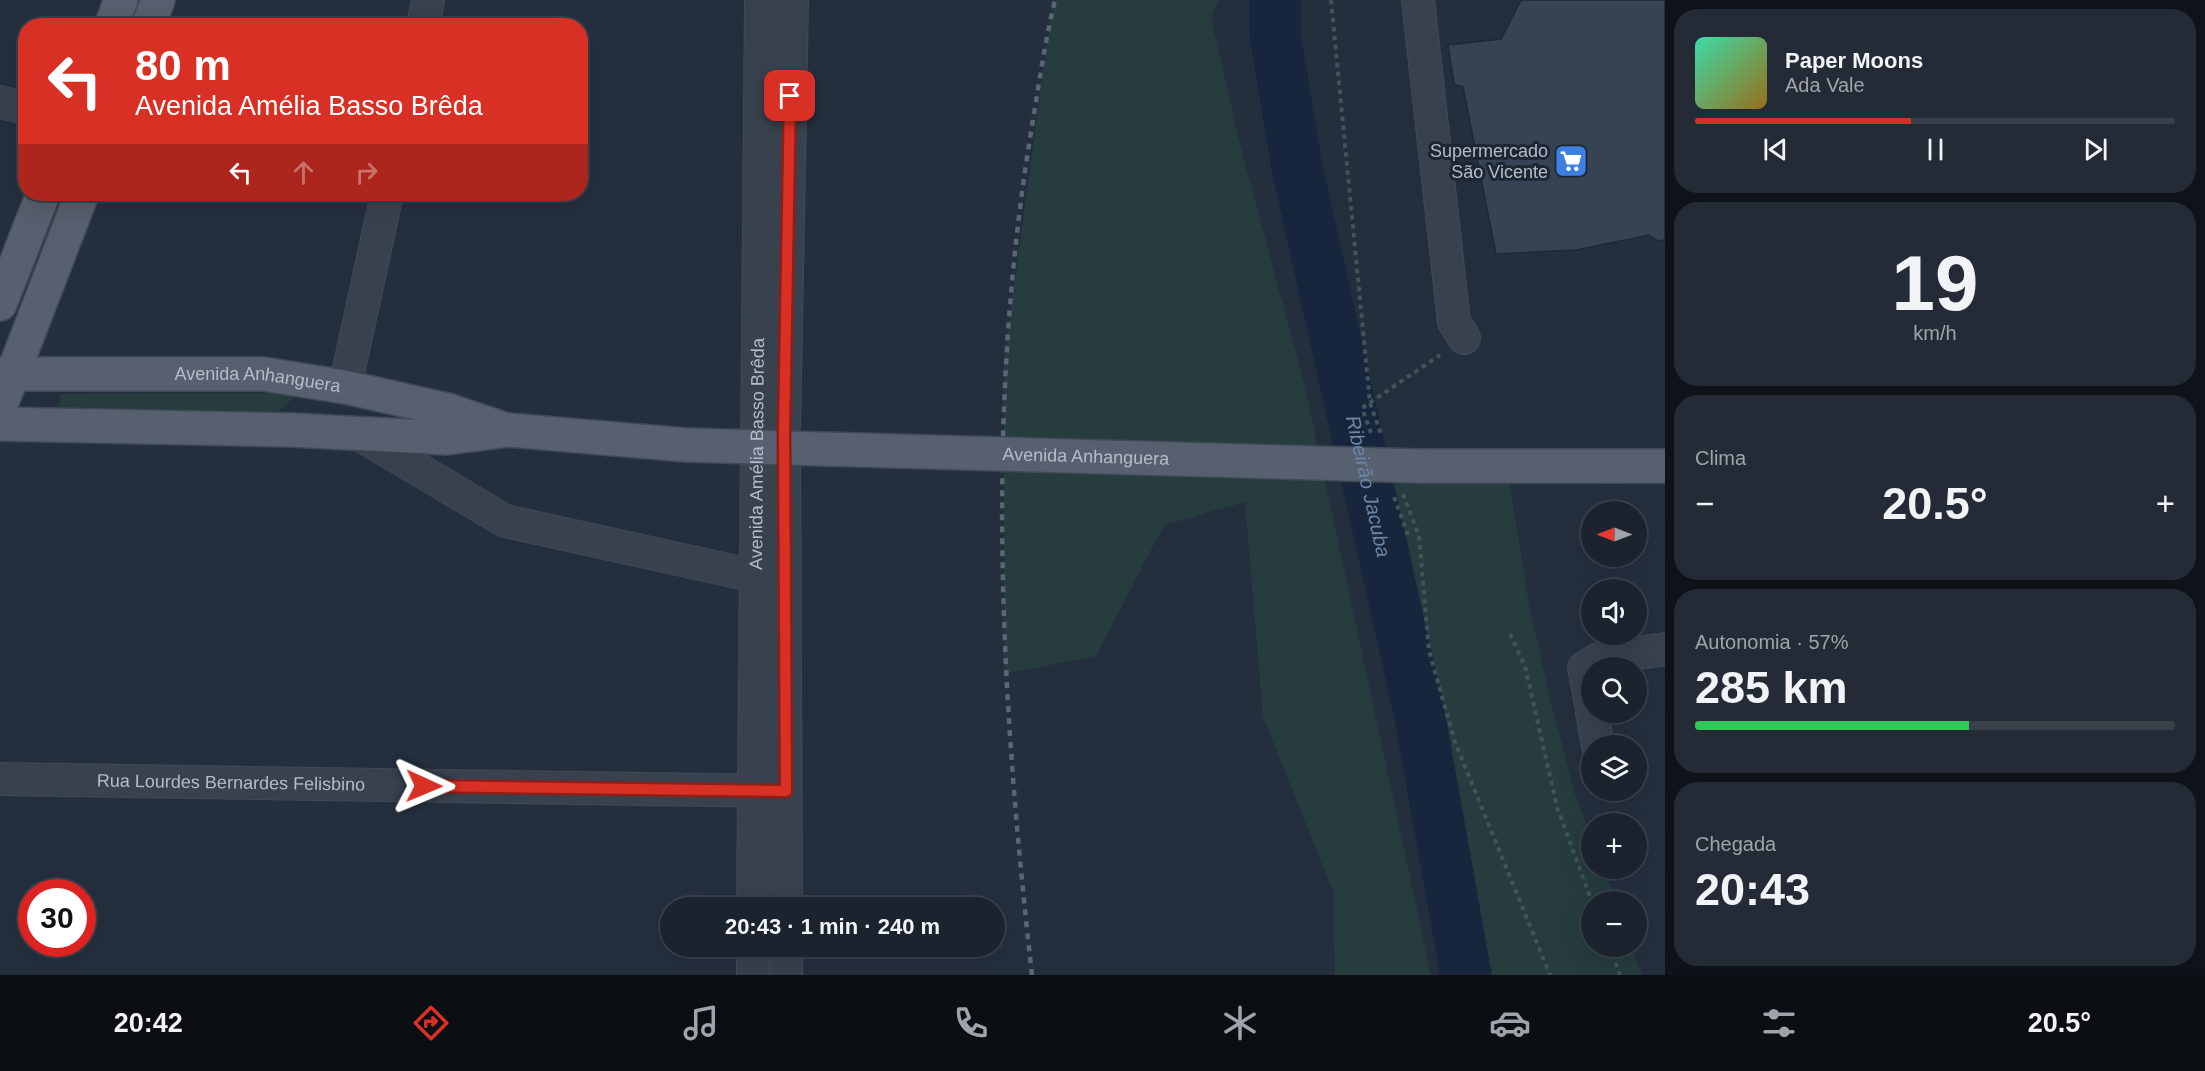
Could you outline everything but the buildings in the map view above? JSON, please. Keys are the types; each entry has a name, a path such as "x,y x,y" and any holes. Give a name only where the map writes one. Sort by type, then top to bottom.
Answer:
{"main road":[{"path":"114,18 121,0"},
{"path":"151,18 158,0"},
{"path":"0,304 40,201"},
{"path":"0,406 7,374 79,201"},
{"name":"Avenida Anhanguera","path":"7,374 263,374 345,387 448,410 508,430"},
{"path":"291,430 296,410 298,378"},
{"name":"Avenida Anhanguera","path":"0,424 291,430 447,438 508,430 686,444 1411,479 1664,471"}],"street":[{"path":"425,18 428,0"},
{"name":"Avenida Amélia Basso Brêda","path":"753,897 761,0"},
{"name":"Avenida Amélia Basso Brêda","path":"786,897 784,432 792,0"},
{"path":"1418,0 1454,322 1464,338"},
{"path":"0,102 18,106"},
{"path":"345,387 385,201"},
{"path":"358,434 505,521 755,576"},
{"path":"447,438 446,465 454,491"},
{"path":"1611,657 1665,649"},
{"name":"Rua Lourdes Bernardes Felisbino","path":"0,779 786,791"},
{"path":"753,957 753,975"},
{"path":"786,957 786,975"}],"path":[{"path":"1331,0 1370,403 1382,436"},
{"path":"1374,441 1362,408 1464,338"},
{"path":"1411,479 1419,536 1429,651 1455,742 1550,975"},
{"path":"1394,495 1409,538"},
{"path":"1510,634 1525,666 1557,807 1589,891"},
{"path":"1613,957 1620,975"}],"green space":[{"path":"1053,0 1219,0 1211,17 1240,144 1305,387 1431,975 1335,975 1333,892 1263,717 1245,502 1164,525 1096,656 1004,674 1004,359"},
{"path":"268,393 295,396 275,415 59,411 60,394"},
{"path":"1374,478 1509,479 1529,605 1552,707 1582,813 1581,879 1608,879 1612,891 1581,891 1581,957 1635,957 1642,975 1478,975"}],"waterway":[{"name":"Ribeirão Jacuba","path":"1275,0 1275,35 1297,168 1419,712 1466,975"}],"railway":[{"path":"1032,975 1012,763 1006,656 1002,550 1003,444 1008,338 1017,232 1032,126 1055,0"}],"place":[{"name":"Supermercado São Vicente","path":"1571,161"}],"route":[{"path":"424,786 786,791 784,432 790,96"}]}
